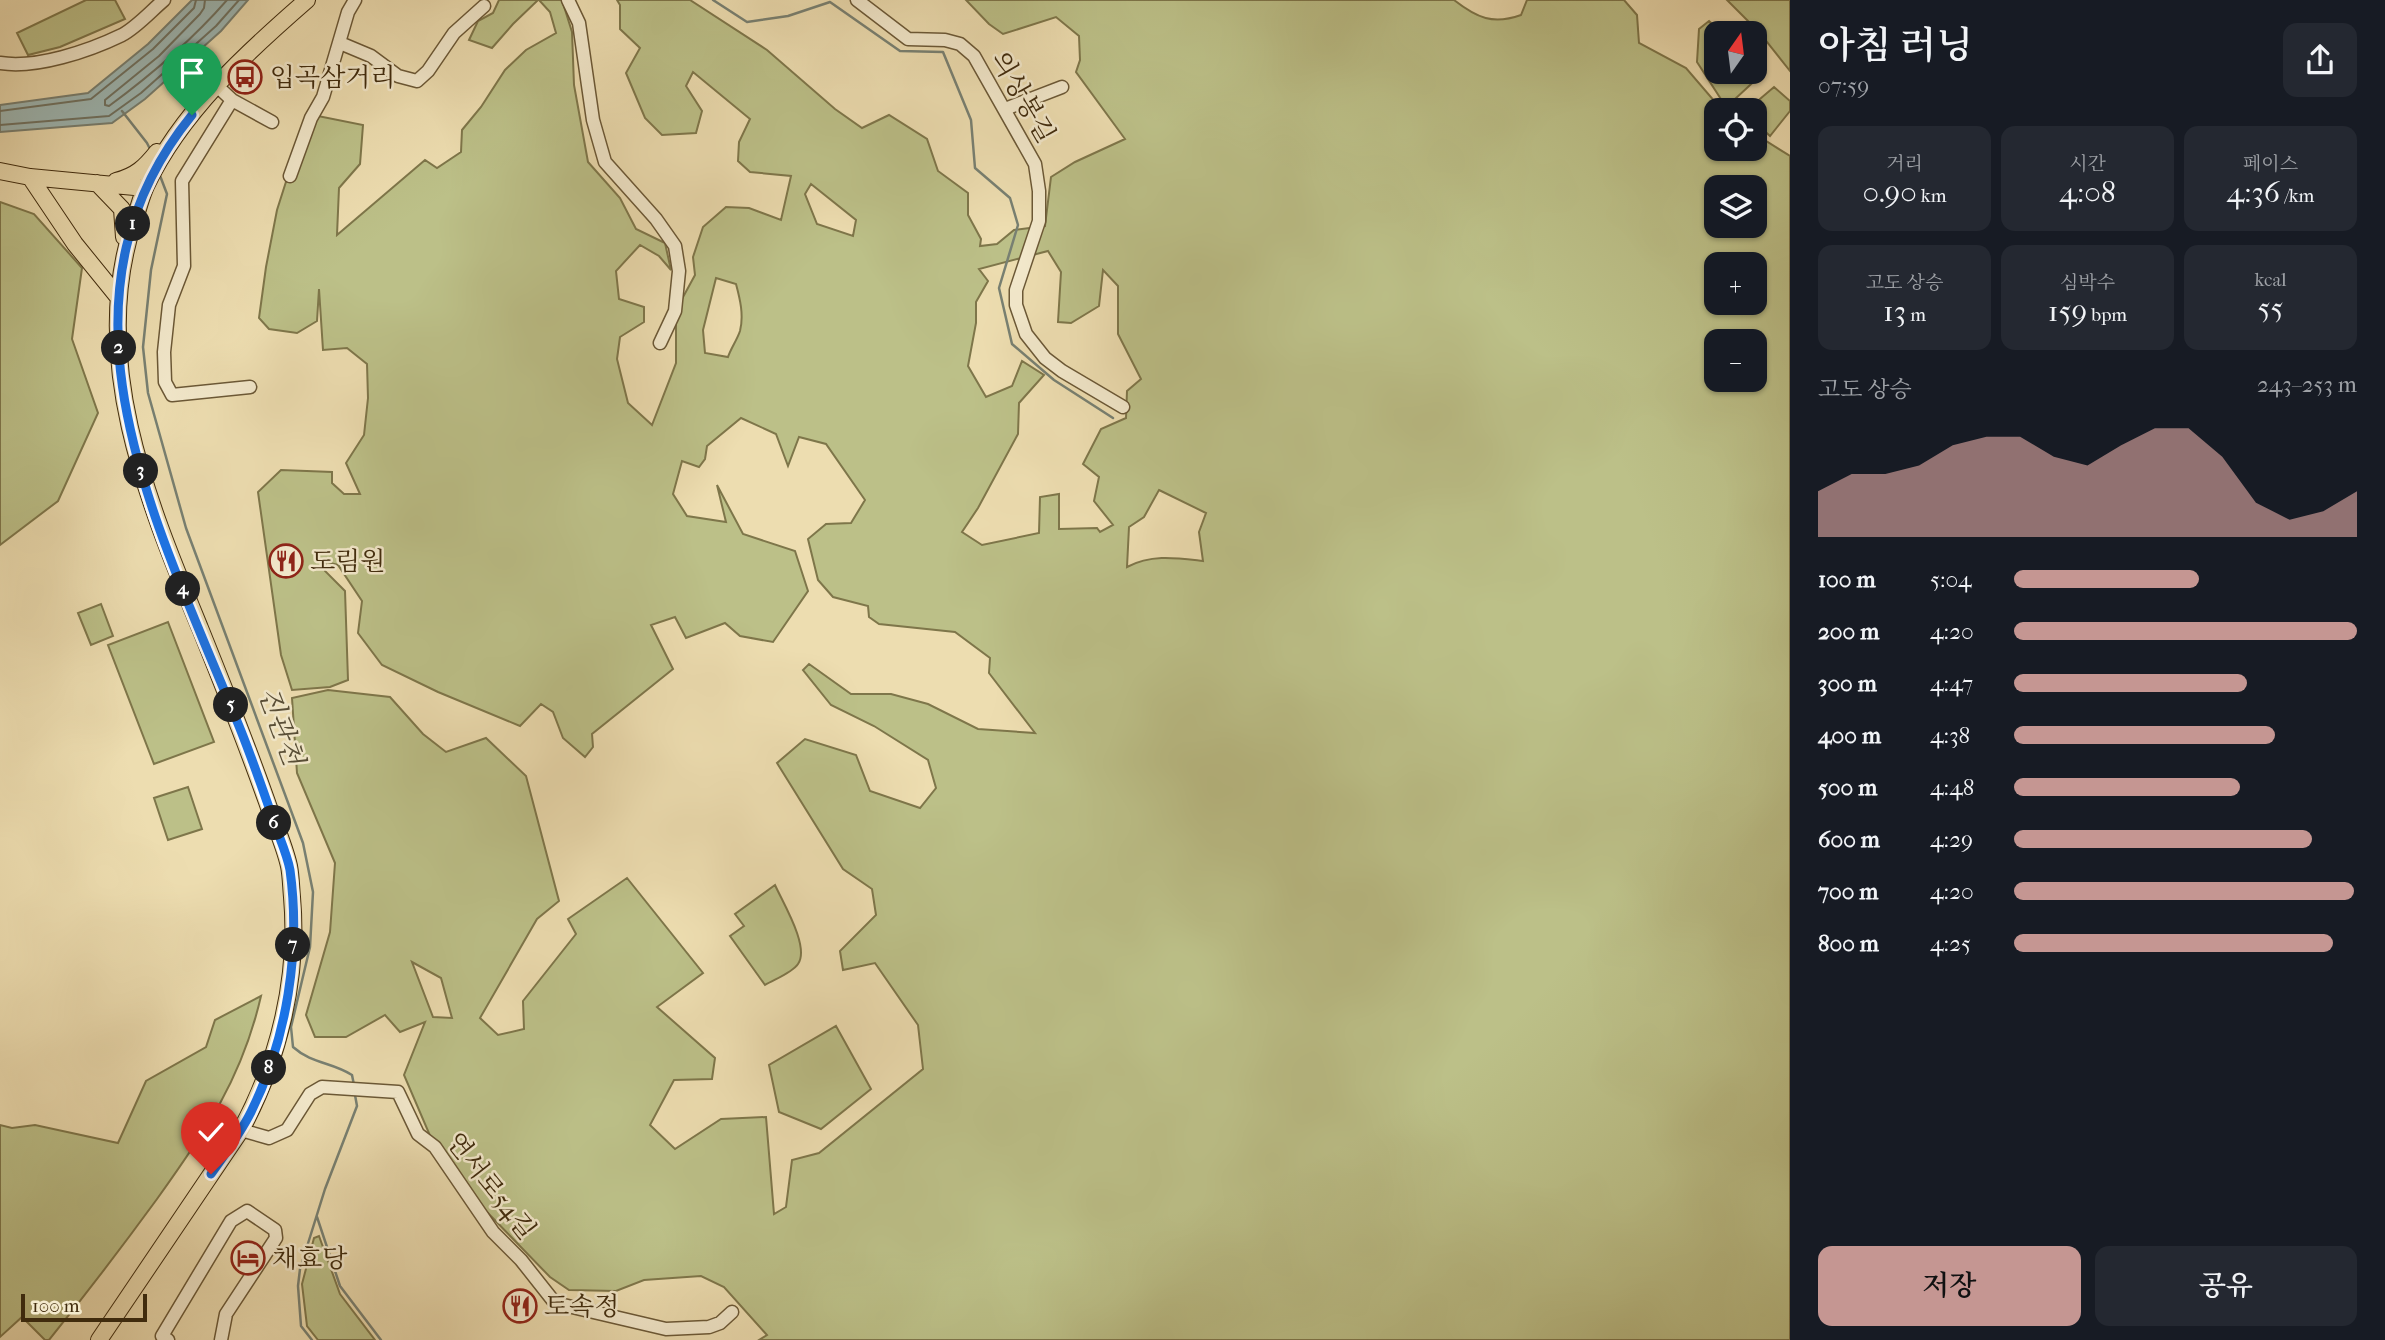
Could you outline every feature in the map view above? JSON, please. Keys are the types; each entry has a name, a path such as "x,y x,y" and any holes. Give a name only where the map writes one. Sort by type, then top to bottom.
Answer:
{"main road":[{"path":"124,251 145,188 174,137 217,86 307,0"},
{"path":"97,183 120,180 142,170 163,145 174,137"},
{"path":"0,171 30,177 145,188"},
{"path":"30,177 75,244 118,297"},
{"path":"97,183 122,209 125,229 118,297 118,343 123,390 136,457 174,567 249,750 289,867 294,934 289,984 277,1042 264,1081 241,1130 101,1339"}],"street":[{"path":"0,62 12,65 57,59 124,34 164,0"},
{"path":"290,176 311,118 323,97 348,12 355,0"},
{"path":"568,0 579,23 593,120 605,162 656,219 675,246 679,271 675,311 660,343"},
{"name":"의상봉길","path":"857,0 908,39 945,40 960,44 974,56 1035,164 1039,191 1039,221 1016,290 1016,305 1026,334 1054,365 1123,407"},
{"path":"340,43 370,57 398,76 416,81 428,71 454,33 484,6"},
{"path":"217,86 232,100 272,122"},
{"path":"1005,109 1062,87"},
{"path":"232,100 182,181 184,266 169,305 164,352 165,382 172,395 250,387"},
{"name":"연서로54길","path":"241,1130 269,1138 287,1130 310,1094 322,1087 398,1092 418,1134 435,1147 493,1232 521,1260 555,1303 666,1329 709,1327 732,1312"},
{"path":"168,1340 162,1336 226,1230 232,1221 247,1211 275,1230 276,1238 226,1314 221,1340"}],"green space":[{"path":"86,0 115,0 125,19 60,47 28,55 17,33"},
{"path":"499,0 538,0 492,48 469,40 478,21 493,13"},
{"path":"539,0 562,0 572,32 574,85 588,162 620,198 636,229 665,243 671,270 659,256 640,245 616,271 619,299 644,307 644,322 620,337 617,359 628,403 652,425 676,363 676,310 695,275 693,257 703,227 726,207 749,208 781,220 791,176 750,172 738,161 739,142 750,119 693,72 686,86 702,111 696,133 662,135 645,118 626,73 640,48 620,29 620,5 617,0 690,0 767,50 835,109 862,128 889,115 927,139 938,171 968,193 968,215 981,239 980,246 997,244 1014,230 1045,226 1051,177 1075,162 1125,139 1076,72 1080,60 1079,36 1056,17 1003,34 989,24 966,0 1454,0 1478,15 1502,19 1521,15 1527,0 1624,0 1637,15 1639,43 1686,68 1712,98 1704,98 1704,161 1767,161 1767,142 1790,156 1790,1340 759,1340 767,1335 724,1287 701,1276 644,1280 616,1291 569,1290 550,1277 484,1209 431,1138 404,1075 425,1022 400,1032 385,1015 346,1037 315,1037 306,1015 330,932 335,863 297,773 292,698 328,690 390,697 423,734 446,752 486,738 526,776 559,901 537,919 480,1018 498,1035 524,1029 523,1001 576,934 568,919 627,878 703,973 657,1007 715,1058 712,1079 674,1080 650,1125 675,1149 721,1119 766,1117 774,1214 786,1207 792,1160 819,1153 923,1069 918,1025 875,963 843,970 840,951 876,915 872,889 843,869 777,763 805,739 856,755 870,791 920,808 936,788 928,760 874,726 831,705 803,670 809,664 851,694 891,694 928,704 978,729 1035,733 989,673 990,658 955,632 879,624 869,617 868,606 833,597 818,580 808,539 826,524 851,523 865,500 826,444 799,437 788,466 776,434 741,418 707,446 705,459 699,467 682,461 673,494 687,516 726,522 717,485 743,534 795,551 808,591 773,642 740,636 725,623 686,638 675,617 651,625 673,669 592,734 593,747 585,757 563,738 553,712 541,704 520,726 382,665 358,633 362,601 338,565 326,562 325,571 345,591 348,680 330,687 292,690 281,655 258,492 281,470 332,472 332,483 344,494 360,494 346,463 364,435 368,398 367,364 347,348 323,350 319,289 317,321 297,333 269,329 259,318 277,210 306,119 318,116 363,125 360,164 339,188 337,235 425,160 437,168 461,152 462,130 505,70 526,50 556,33 550,12","holes":["811,184 856,220 853,236 817,224 805,194","1048,251 1061,272 1058,322 1071,323 1099,306 1103,270 1118,286 1118,334 1141,379 1127,391 1126,418 1101,429 1083,464 1099,477 1094,501 1113,525 1100,532 1097,528 1059,529 1059,494 1040,497 1039,533 982,545 962,532 1018,434 1019,403 1044,375 1022,361 1012,386 986,397 968,366 976,323 976,302 988,281 979,269","716,278 736,284 742,319 739,334 728,357 705,353 703,330","1159,490 1206,513 1199,532 1203,561 1155,559 1127,567 1129,527 1144,517","412,962 441,978 452,1018 433,1017"]},
{"path":"1727,0 1790,0 1790,71 1768,43 1768,21 1748,21"},
{"path":"1704,25 1704,73 1697,62 1699,29"},
{"path":"1711,84 1751,84 1736,98 1720,98"},
{"path":"1774,87 1790,101 1790,111 1770,136 1767,133 1767,98 1761,98"},
{"path":"0,202 34,214 82,268 72,339 98,413 58,501 0,545"},
{"path":"101,604 113,636 91,645 78,613"},
{"path":"168,622 214,742 154,764 108,645"},
{"path":"188,787 202,829 168,840 154,798"},
{"path":"775,885 794,925 801,956 792,970 765,985 730,936 744,926 735,914"},
{"path":"261,996 243,1053 220,1104 144,1217 104,1270 49,1340 45,1340 22,1317 0,1337 0,1125 12,1128 35,1125 118,1143 146,1081 206,1047 215,1020"},
{"path":"836,1026 871,1089 821,1129 779,1112 769,1065"},
{"path":"319,1236 340,1294 375,1340 318,1340 307,1326 302,1284 314,1238"}],"water":[{"path":"192,0 248,0 221,31 145,99 112,123 0,132 0,105 88,93 148,44"}],"waterway":[{"path":"713,0 747,22 788,16 830,2 900,51 943,52 971,120 975,168 1010,198 1018,225 999,288 1012,344 1054,380 1113,418"},
{"name":"진관천","path":"122,111 151,151"},
{"name":"진관천","path":"159,173 167,194 151,270 143,347 148,393 186,528 303,843 313,892 310,947 291,1027 293,1047 307,1057 352,1075 354,1085"},
{"name":"진관천","path":"312,1340 301,1326 298,1286 300,1269 325,1189 357,1106 355,1095"},
{"path":"317,1217 340,1286 381,1340"}],"place":[{"name":"입곡삼거리","path":"245,77"},
{"name":"도림원","path":"286,561"},
{"name":"채효당","path":"248,1258"},
{"name":"토속정","path":"520,1306"}],"route":[{"path":"192,115 174,137 145,188 124,251 118,297 118,343 123,390 136,457 159,524 249,750 289,867 294,934 289,984 277,1042 264,1081 241,1130 211,1174"}]}
